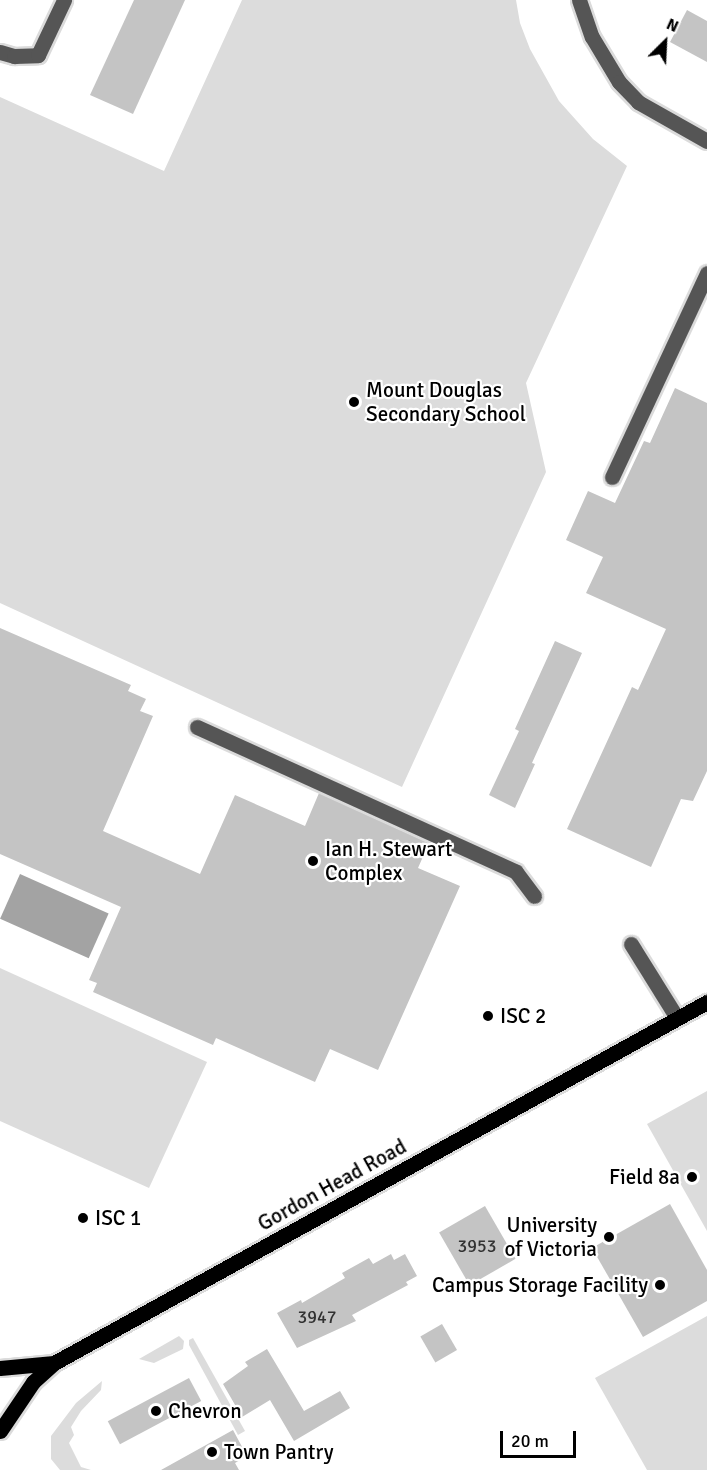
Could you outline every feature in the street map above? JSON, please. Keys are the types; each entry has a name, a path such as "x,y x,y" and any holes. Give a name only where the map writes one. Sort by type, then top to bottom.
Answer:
{"main road":[{"name":"Gordon Head Road","path":"0,1431 33,1382 54,1363 707,1002"},
{"path":"0,1368 54,1363"}],"street":[{"path":"0,52 14,56 38,55 64,0"},
{"path":"579,0 591,37 619,82 638,102 707,141"},
{"path":"612,477 707,273"},
{"path":"197,727 516,872 534,896"},
{"path":"631,944 678,1018"}],"shaded area":[{"name":"Mount Douglas Secondary School","path":"242,0 516,0 520,23 530,49 559,101 593,139 627,166 526,383 546,472 402,787 0,603 0,97 164,171"},
{"path":"20,874 109,913 89,958 0,919"},
{"path":"0,968 207,1062 149,1188 0,1121"},
{"name":"Field 8a","path":"707,1091 707,1231 647,1124"},
{"path":"707,1316 707,1470 647,1470 595,1378"},
{"path":"179,1336 184,1341 183,1349 154,1363 139,1359"},
{"path":"193,1338 245,1431 238,1435 189,1345 189,1340"},
{"path":"102,1381 101,1390 81,1411 71,1427 74,1435 69,1443 81,1467 91,1470 60,1470 51,1459 51,1436 76,1403"}],"building":[{"path":"134,0 185,0 133,114 90,95"},
{"path":"687,10 707,21 707,62 670,42"},
{"path":"675,388 707,403 707,771 693,801 681,799 651,867 567,829 632,687 638,690 666,629 586,593 603,557 566,540 588,491 615,503 644,441 650,443"},
{"name":"Ian H. Stewart Complex","path":"0,628 131,685 128,691 146,699 140,711 153,716 103,831 200,874 235,795 305,826 319,793 429,843 418,868 460,886 378,1070 330,1049 315,1082 216,1038 213,1045 93,992 97,983 89,980 121,907 0,854"},
{"path":"555,641 582,653 532,763 535,764 515,808 489,795 519,731 515,729"},
{"name":"Campus Storage Facility","path":"670,1204 707,1270 707,1301 643,1337 592,1248"},
{"path":"485,1206 516,1259 470,1285 439,1232"},
{"path":"391,1254 394,1260 405,1254 417,1276 406,1282 408,1285 352,1315 356,1321 297,1348 277,1313 301,1300 302,1303 345,1278 342,1273 369,1258 373,1264"},
{"path":"442,1324 457,1350 435,1362 420,1336"},
{"path":"267,1349 304,1411 340,1391 350,1408 294,1441 270,1400 242,1417 223,1384 248,1366 245,1362"},
{"path":"189,1378 201,1401 120,1444 108,1421"},
{"name":"Town Pantry","path":"233,1430 247,1456 235,1463 239,1470 161,1470"}],"place":[{"name":"Mount Douglas Secondary School","path":"354,402"},
{"name":"Ian H. Stewart Complex","path":"313,861"},
{"name":"ISC 2","path":"488,1016"},
{"name":"Field 8a","path":"692,1177"},
{"name":"ISC 1","path":"83,1218"},
{"name":"University of Victoria","path":"609,1237"},
{"name":"Campus Storage Facility","path":"660,1285"},
{"name":"Chevron","path":"156,1411"},
{"name":"Town Pantry","path":"212,1452"}]}
